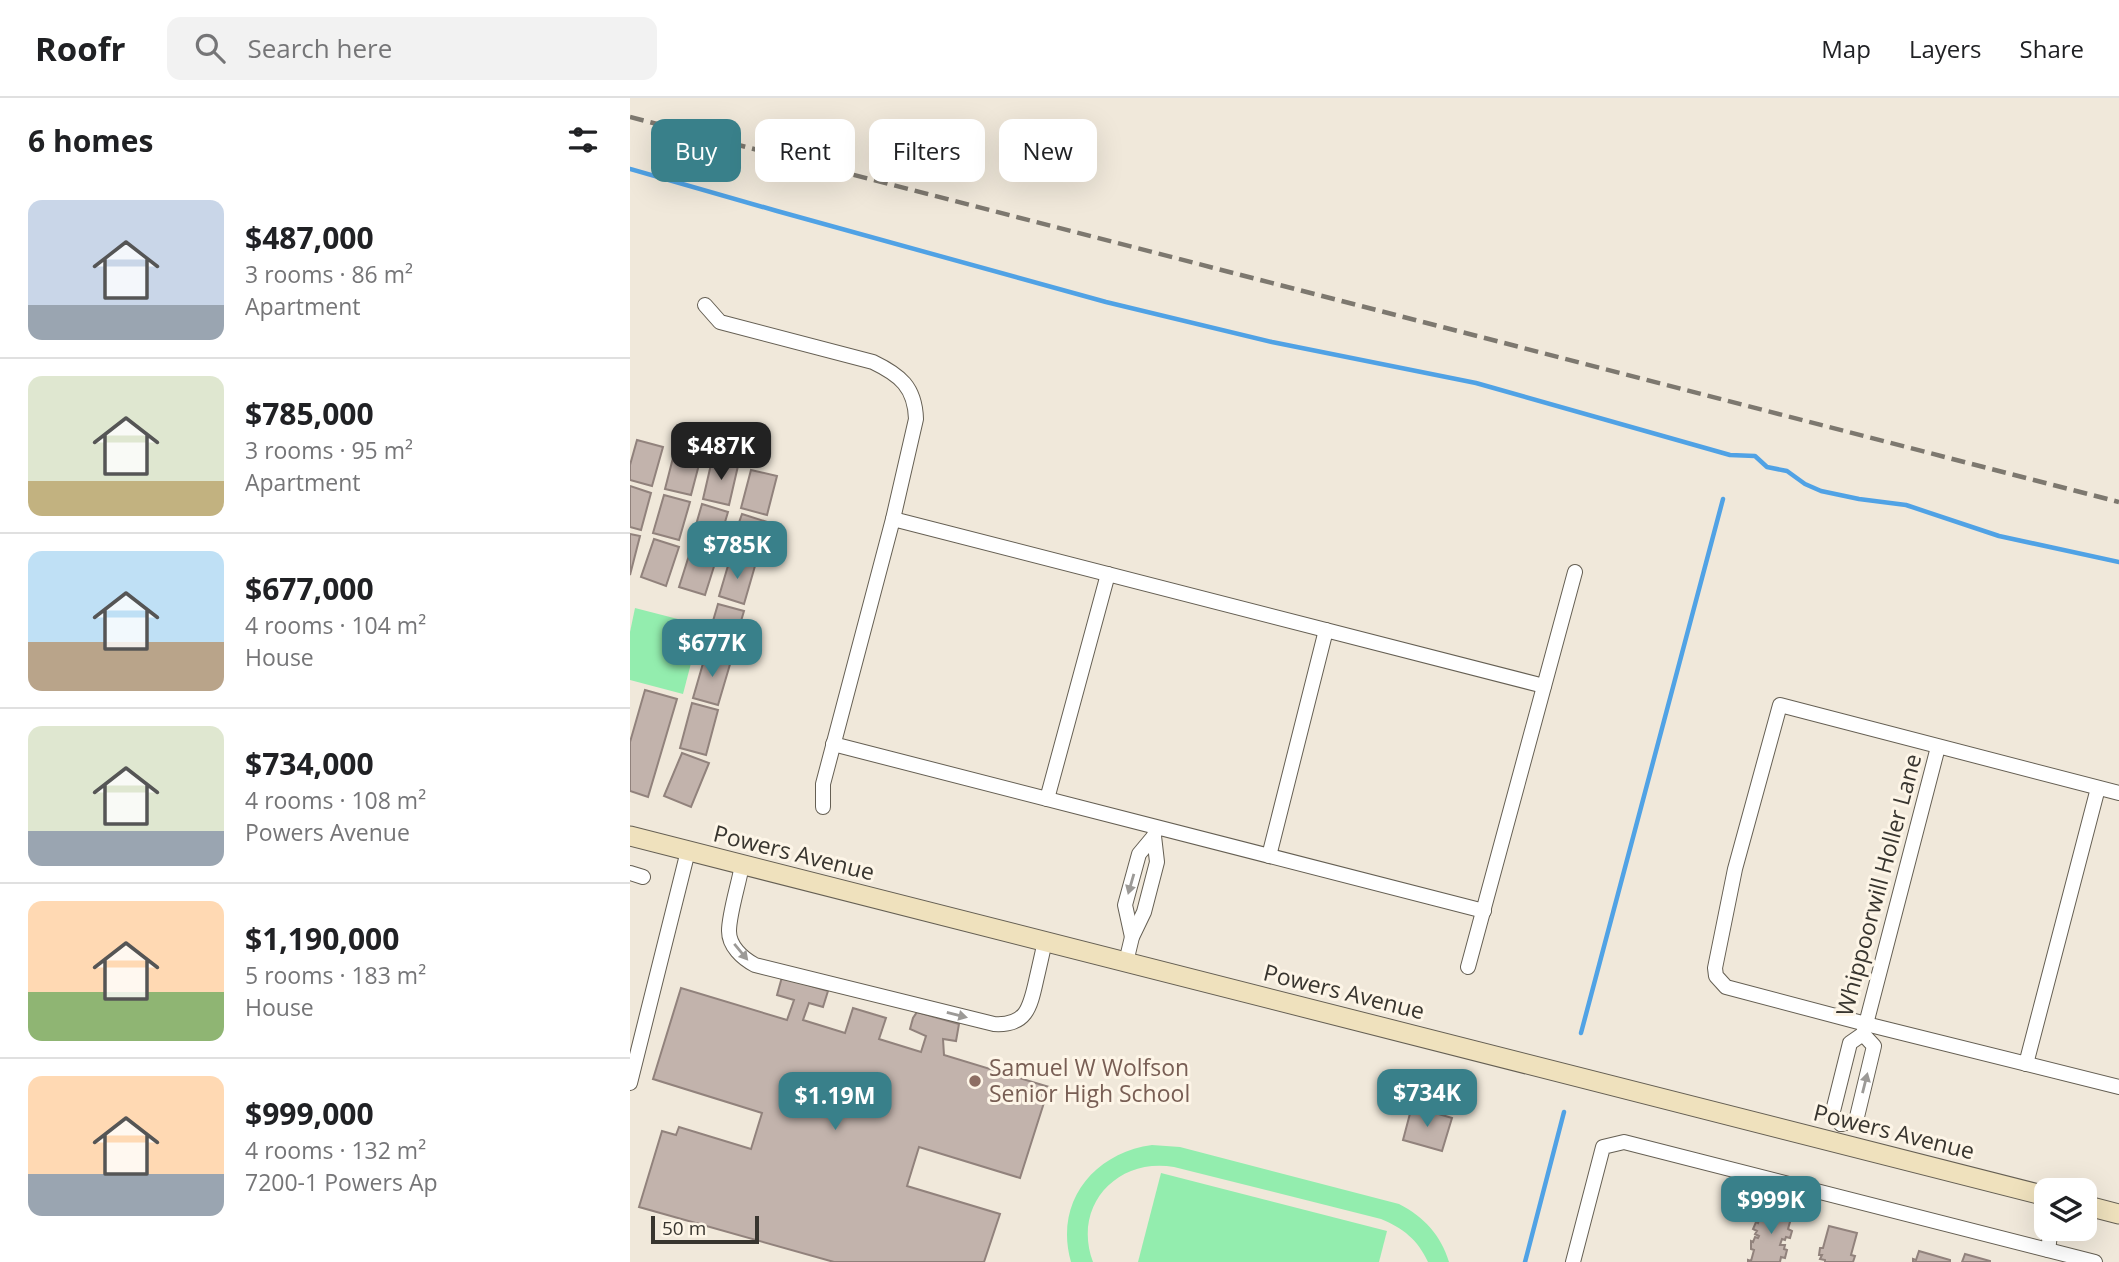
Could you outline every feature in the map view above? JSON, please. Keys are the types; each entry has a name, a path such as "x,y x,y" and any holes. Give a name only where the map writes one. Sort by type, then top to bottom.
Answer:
{"street":[{"path":"705,305 720,322 873,362 889,370 904,383 915,402 916,418 893,519 823,784 823,807"},
{"path":"893,519 1545,686"},
{"path":"1468,967 1575,572"},
{"path":"1047,799 1108,574"},
{"path":"1269,856 1326,630"},
{"path":"2119,793 1780,705 1735,869 1715,968 1716,976 1726,986 1865,1029 2119,1087"},
{"path":"834,744 1047,799 1155,831 1269,856 1484,911"},
{"name":"Whippoorwill Holler Lane","path":"1865,1029 1874,1046 1856,1121 1839,1133 1832,1115 1850,1043 1865,1029 1938,747"},
{"path":"2026,1064 2098,788"},
{"path":"1126,962 1132,937 1144,912 1157,862 1155,831"},
{"path":"1132,937 1125,905 1139,854 1155,831"},
{"name":"Powers Avenue","path":"630,836 1126,962 1839,1133 2034,1192"},
{"path":"630,1083 688,851"},
{"path":"742,865 729,933 742,958 755,965 1007,1025 1018,1021 1031,1004 1045,942"},
{"path":"1573,1262 1602,1147 1624,1142 2095,1262"},
{"path":"2097,1208 2119,1214"},
{"path":"2048,1250 2050,1241"}],"green space":[{"path":"635,608 701,625 683,694 630,680 630,632"},
{"path":"1152,1145 1180,1147 1399,1204 1430,1228 1441,1243 1449,1262 1428,1262 1420,1247 1409,1236 1381,1219 1174,1167 1153,1166 1134,1170 1118,1178 1104,1190 1094,1205 1089,1222 1088,1241 1093,1262 1071,1262 1067,1240 1068,1220 1083,1184 1112,1158"},
{"path":"1161,1173 1387,1231 1379,1262 1138,1262"}],"building":[{"path":"637,440 663,447 652,486 630,480 630,465"},
{"path":"675,450 701,457 691,495 665,489"},
{"path":"712,460 738,466 729,505 703,499"},
{"path":"751,470 777,476 767,515 741,508"},
{"path":"630,486 651,493 641,530 630,527"},
{"path":"664,495 690,502 679,540 653,533"},
{"path":"702,504 728,512 717,549 691,542"},
{"path":"742,514 767,522 753,559 729,551"},
{"path":"630,534 640,536 630,575"},
{"path":"654,539 679,547 666,586 641,577"},
{"path":"691,549 717,557 705,595 679,587"},
{"path":"730,559 755,566 744,604 719,596"},
{"path":"718,604 744,611 731,655 705,648"},
{"path":"706,653 731,661 718,705 693,698"},
{"path":"645,690 677,699 648,797 630,791 630,742"},
{"path":"692,703 718,710 706,755 680,748"},
{"path":"682,753 709,763 691,807 664,796"},
{"path":"782,977 828,991 823,1007 809,1003 803,1020 845,1033 853,1008 886,1018 879,1039 921,1052 926,1036 910,1029 917,1012 959,1024 956,1041 943,1039 944,1055 1049,1087 1020,1178 919,1147 907,1186 1000,1214 984,1262 834,1262 639,1207 662,1131 676,1135 679,1127 751,1149 762,1113 653,1079 681,988 787,1020 794,1000 777,995"},
{"path":"1412,1106 1452,1118 1442,1151 1403,1140"},
{"path":"1763,1207 1792,1215 1788,1229 1792,1231 1790,1238 1782,1239 1780,1245 1785,1245 1784,1249 1787,1250 1785,1258 1781,1257 1780,1262 1748,1262 1751,1261 1754,1250 1751,1249 1751,1241 1759,1236 1753,1229"},
{"path":"1829,1226 1857,1233 1851,1255 1855,1256 1853,1262 1825,1262 1820,1259 1820,1248 1823,1248"},
{"path":"1919,1251 1950,1260 1950,1262 1913,1262"},
{"path":"1965,1254 1990,1261 1990,1262 1962,1262"}],"waterway":[{"path":"630,169 1106,302 1272,342 1476,383 1730,455 1755,456 1767,467 1787,471 1821,491 1906,505 1999,536 2119,562"},
{"path":"1581,1033 1723,499"},
{"path":"1525,1262 1564,1112"}],"railway":[{"path":"630,117 2119,502"}],"place":[{"name":"Samuel W Wolfson Senior High School","path":"975,1081"}]}
